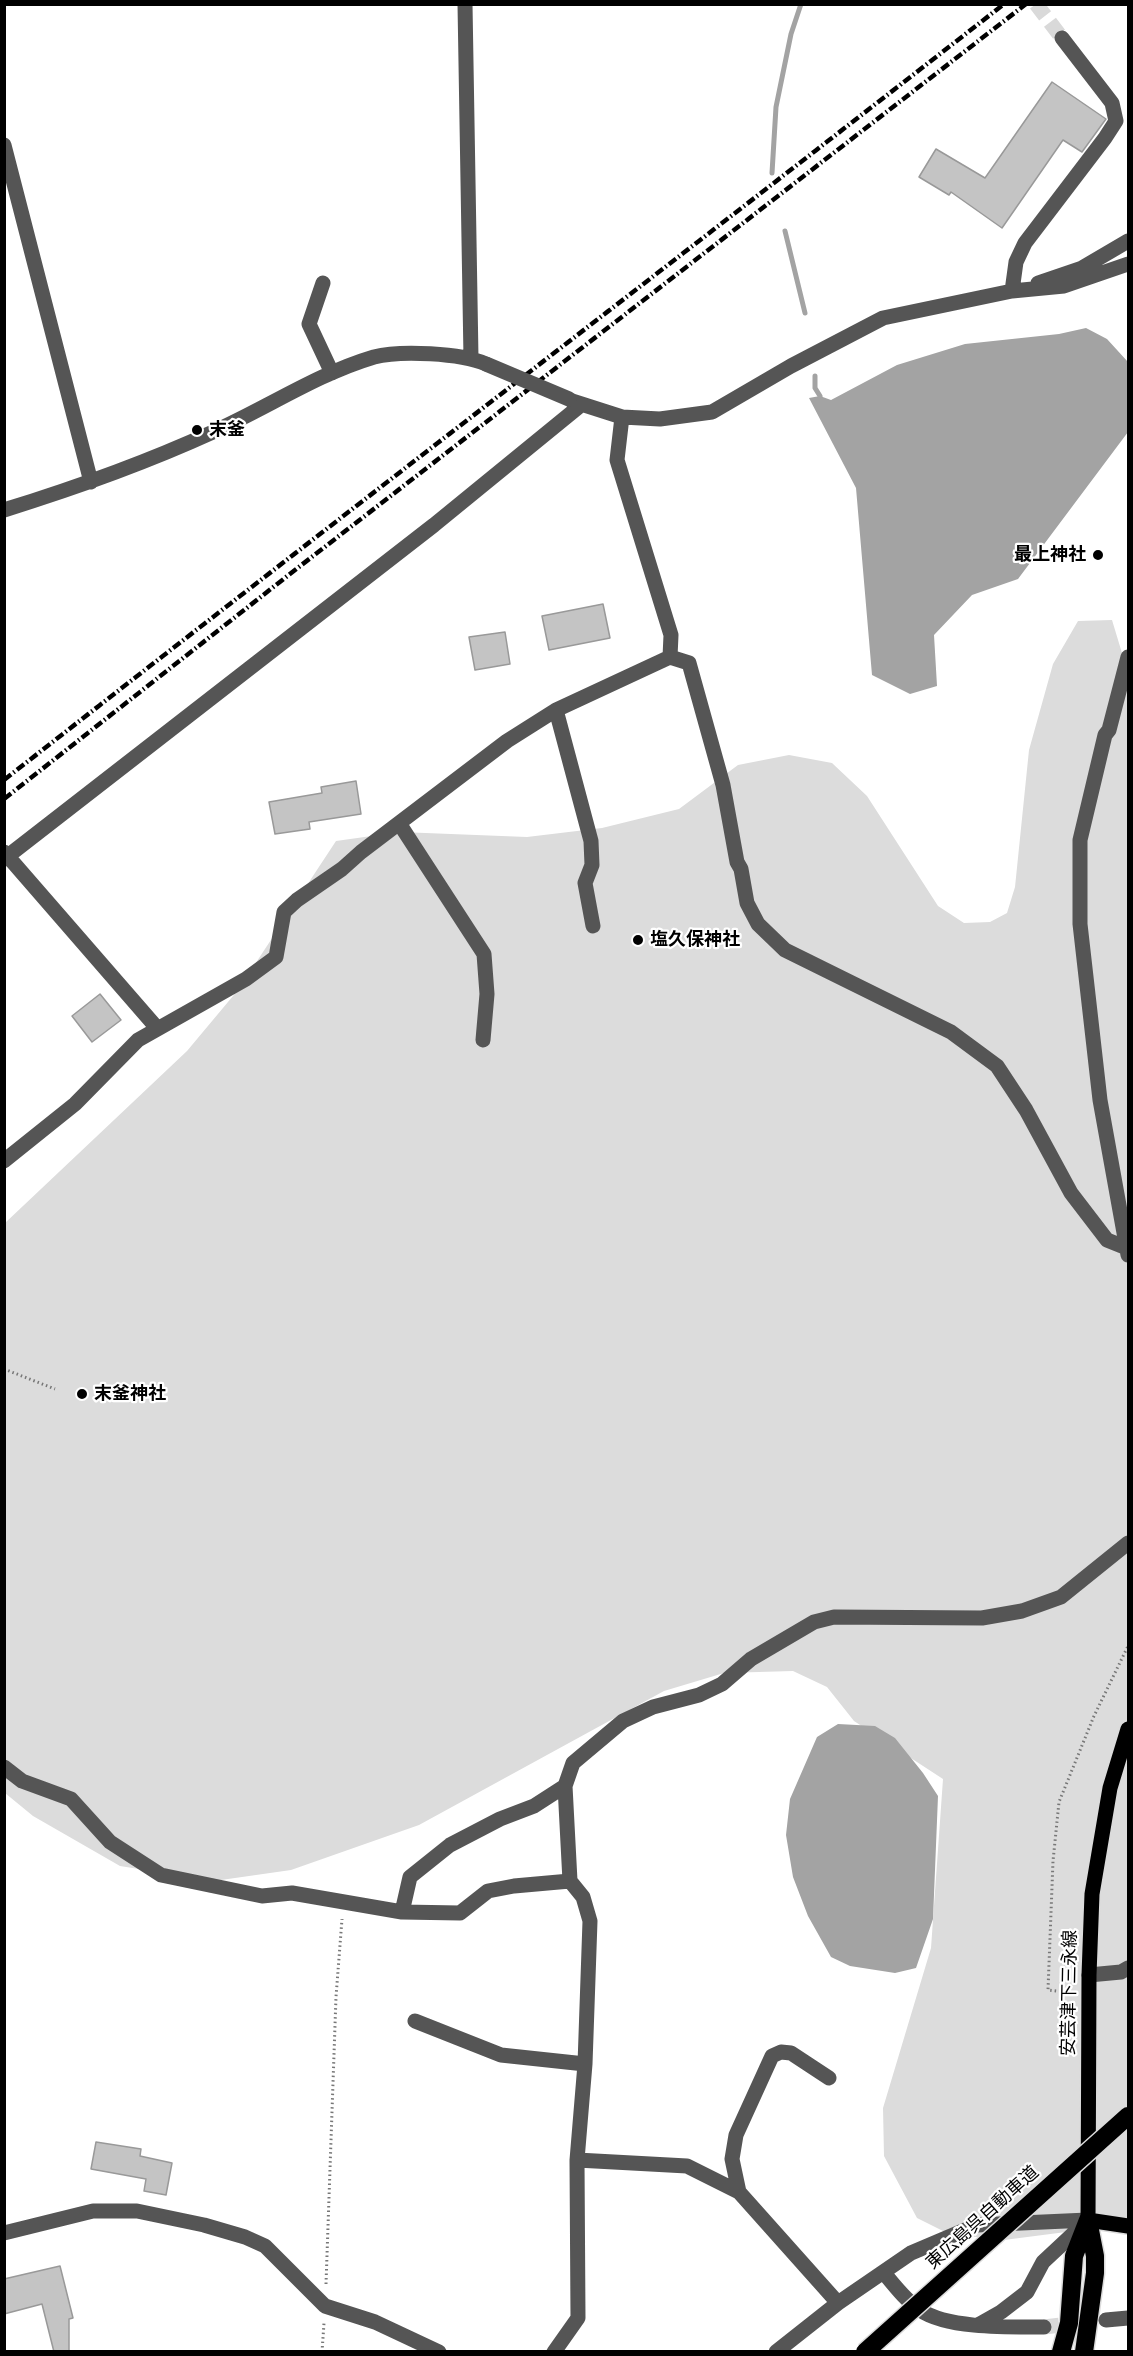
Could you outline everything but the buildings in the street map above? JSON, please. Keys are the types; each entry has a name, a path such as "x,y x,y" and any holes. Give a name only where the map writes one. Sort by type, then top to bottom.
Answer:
{"highway":[{"name":"東広島呉自動車道","path":"866,2351 1128,2116"},
{"path":"1061,2352 1069,2323 1074,2256 1088,2220"},
{"path":"1084,2352 1095,2273 1095,2256 1088,2220"}],"main road":[{"name":"安芸津下三永線","path":"1088,2220 1089,1975 1092,1894 1110,1788 1128,1729"},
{"path":"1088,2220 1128,2226"}],"street":[{"path":"465,4 471,358"},
{"path":"1012,291 1016,262 1025,243 1116,121 1112,103 1062,38"},
{"path":"4,145 91,482"},
{"path":"1012,291 1082,268 1128,241"},
{"path":"4,510 91,482 213,432 332,373 376,356 419,354 471,358 575,402 622,417 660,419 712,412 791,366 882,318 1012,291 1064,286 1128,264"},
{"path":"324,284 309,324 332,373"},
{"path":"157,1028 6,856 434,525 575,402"},
{"path":"622,417 617,460 671,635 670,657"},
{"path":"4,1161 75,1104 138,1040 246,979 276,957 284,912 507,741 556,710 670,657 689,663 723,785 747,903 758,924 785,950 951,1032 998,1066 1026,1110 1071,1193 1107,1240 1128,1251"},
{"path":"1128,657 1109,730 1105,735 1080,840 1080,924 1100,1100 1128,1251"},
{"path":"556,710 591,841 592,865 585,883 593,926"},
{"path":"399,823 484,954 487,994 483,1040"},
{"path":"554,2352 578,2319 577,2160 585,2064 590,1921 583,1898 570,1881 566,1786 573,1763 623,1721 653,1707 699,1695 722,1684 751,1659 814,1622 834,1617 982,1618 1022,1611 1061,1597 1128,1543"},
{"path":"4,1767 22,1781 71,1799 110,1842 161,1875 262,1896 292,1893 402,1912 460,1913 488,1891 514,1886 570,1881"},
{"path":"402,1912 410,1877 450,1845 491,1823 534,1806 566,1786"},
{"path":"1089,1975 1121,1972 1128,1968"},
{"path":"415,2021 501,2055 585,2064"},
{"path":"739,2192 732,2158 736,2135 772,2055 781,2052 790,2053 829,2078"},
{"path":"577,2160 687,2166 739,2192 838,2303"},
{"path":"4,2233 93,2211 137,2211 204,2225 245,2237 264,2246 325,2306 375,2322 439,2352"},
{"path":"776,2352 838,2303 911,2253 977,2224 1088,2220"},
{"path":"978,2325 1001,2312 1028,2292 1043,2262 1088,2220"},
{"path":"884,2273 919,2310 939,2319 996,2327 1044,2327"},
{"path":"1106,2320 1128,2318"}],"path":[{"path":"4,1369 55,1389"},
{"path":"1089,1994 1048,1990 1053,1861 1059,1802 1094,1716 1128,1646"},
{"path":"322,2352 342,1902"}],"shaded area":[{"path":"1086,328 1107,339 1128,362 1128,432 1018,579 972,595 934,635 937,686 910,694 872,675 856,488 809,398 820,396 831,400 897,365 965,344 1059,334"},
{"path":"1112,620 1128,673 1128,2224 1004,2240 949,2234 917,2218 884,2156 883,2108 931,1948 943,1779 854,1721 827,1687 793,1671 724,1673 664,1691 419,1825 291,1870 214,1881 120,1866 33,1816 5,1793 5,1223 187,1051 238,990 336,841 400,832 527,837 602,828 679,809 738,765 789,755 832,763 867,796 938,906 964,923 990,922 1007,913 1015,887 1029,750 1053,664 1078,621"},
{"path":"838,1724 875,1726 895,1738 938,1796 933,1919 916,1968 895,1973 850,1966 831,1957 808,1916 793,1877 786,1835 790,1799 817,1737"}],"waterway":[{"path":"772,173 776,107 791,34 801,4"},
{"path":"785,231 805,313"},
{"path":"815,376 815,388 820,396"}],"tunnel":[{"path":"1036,4 1062,38"},
{"path":"1044,2327 1079,2323"}],"railway":[{"path":"4,780 1004,4"},
{"path":"4,799 295,570 1026,4"}],"place":[{"name":"末釜","path":"197,430"},
{"name":"最上神社","path":"1098,555"},
{"name":"塩久保神社","path":"638,940"},
{"name":"末釜神社","path":"82,1394"}]}
